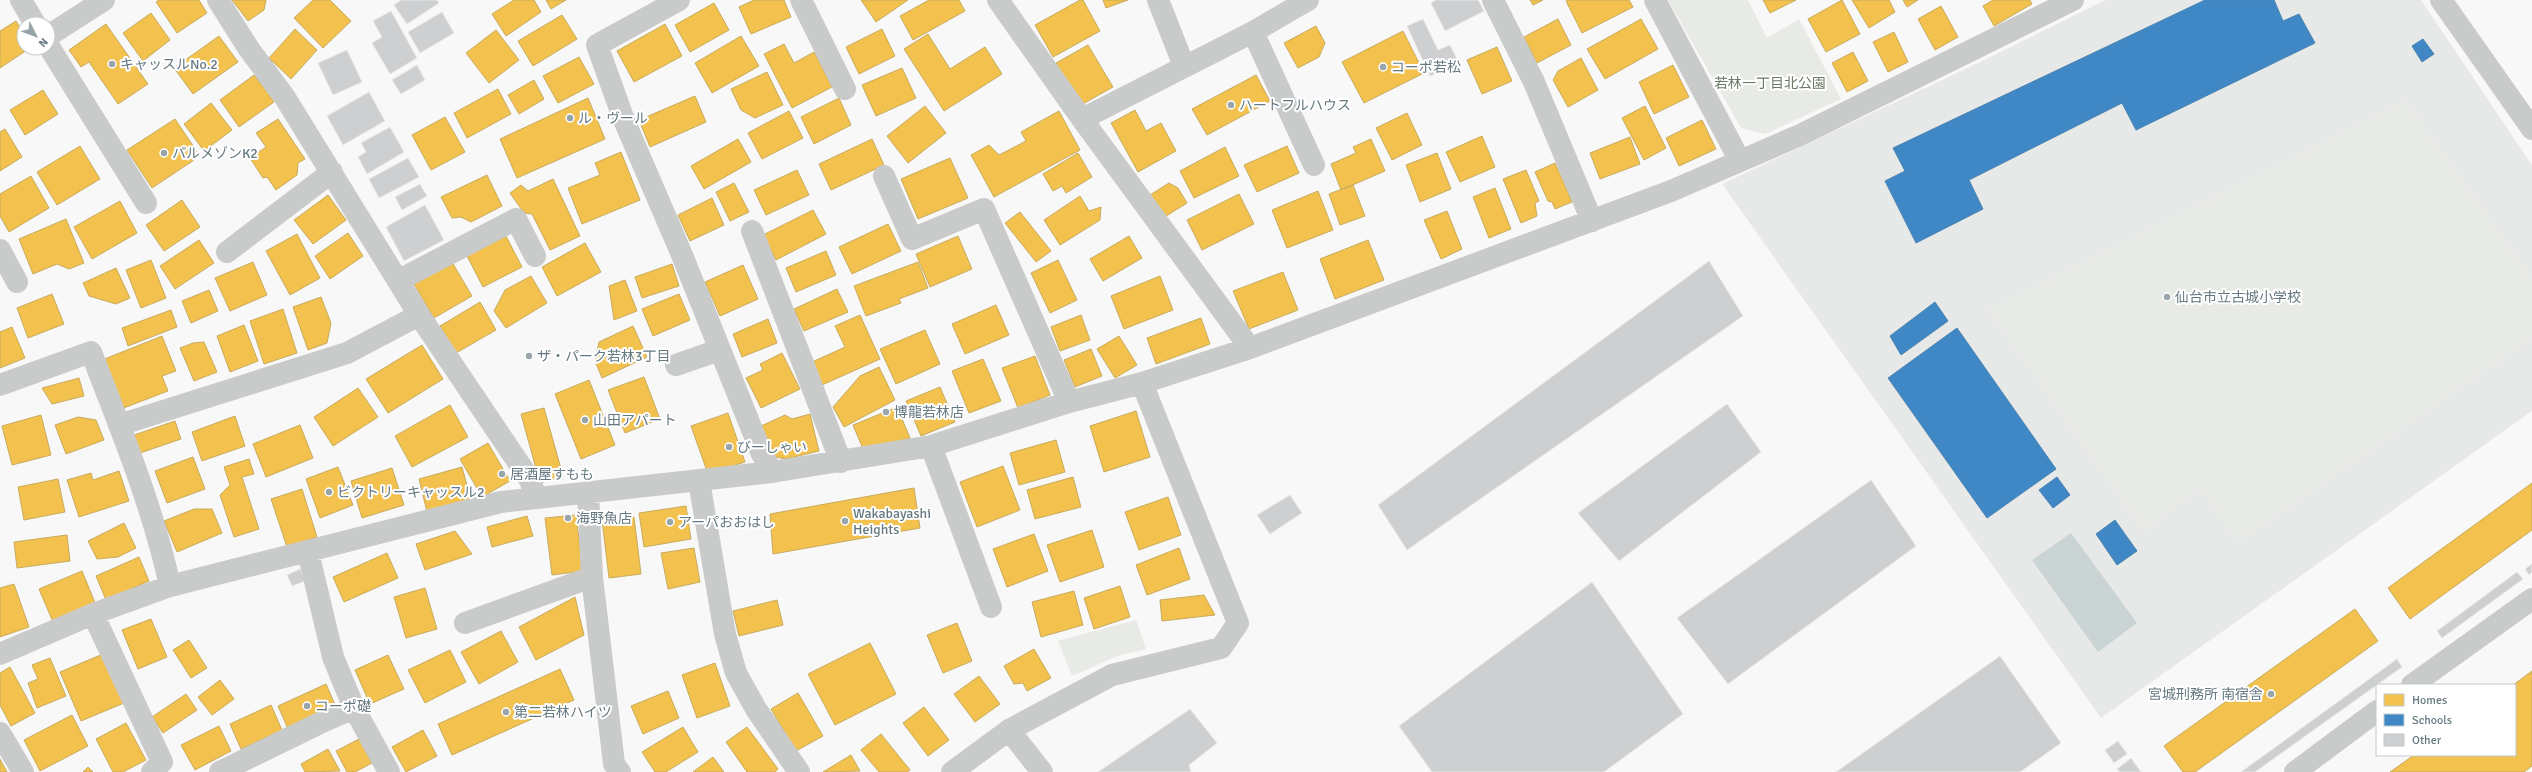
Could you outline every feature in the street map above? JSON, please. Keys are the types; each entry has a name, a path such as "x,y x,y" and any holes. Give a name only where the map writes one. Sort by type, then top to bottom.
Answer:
{"street":[{"path":"21,0 30,16"},
{"path":"56,31 104,0"},
{"path":"218,0 332,172 419,315 530,480 536,498"},
{"path":"679,0 597,45 624,120 682,255 761,452 772,472"},
{"path":"801,0 845,89"},
{"path":"998,0 1082,119 1250,348"},
{"path":"1158,0 1184,66"},
{"path":"1082,119 1253,32 1308,0"},
{"path":"1493,0 1534,82 1592,221"},
{"path":"1655,0 1740,161"},
{"path":"0,654 93,614 170,586 501,502 772,472 842,462 931,446 1069,402 1142,383 1250,348 1671,191 1800,135 2050,5 2073,0"},
{"path":"2442,0 2532,129"},
{"path":"1253,32 1314,165"},
{"path":"55,56 146,204"},
{"path":"226,252 332,172"},
{"path":"884,176 912,239 984,209 1069,402"},
{"path":"399,280 516,219 535,256"},
{"path":"752,231 842,462"},
{"path":"0,250 17,282"},
{"path":"119,425 347,353 419,315"},
{"path":"676,365 719,350"},
{"path":"0,385 91,352 119,425 165,560 170,586"},
{"path":"952,772 1009,730 1112,675 1221,648 1238,623 1142,383"},
{"path":"931,446 991,607"},
{"path":"699,481 725,634 736,673 756,709 799,772"},
{"path":"588,492 592,577 614,764 620,772"},
{"path":"308,552 333,657 354,708 389,772"},
{"path":"465,623 592,577"},
{"path":"2413,684 2532,599"},
{"path":"93,614 162,762 152,772"},
{"path":"220,772 354,708"},
{"path":"2295,772 2376,712"},
{"path":"1009,730 1042,772"},
{"path":"0,733 24,772"}],"shaded area":[{"name":"仙台市立古城小学校","path":"2105,0 2421,0 2532,165 2532,411 2101,718 1722,184 1978,63"},
{"path":"2071,533 2137,623 2098,652 2032,560"}],"green space":[{"name":"若林一丁目北公園","path":"1668,0 1748,0 1767,38 1799,19 1841,99 1765,134 1741,128"},
{"path":"2406,101 2532,279 2532,338 2238,542 2200,487 2144,531 1989,310"},
{"path":"1136,620 1146,649 1117,656 1072,676 1058,641"}],"building: Homes":[{"path":"159,0 199,0 207,13 177,33 156,2"},
{"path":"232,0 266,0 264,10 248,21"},
{"path":"313,0 330,0 351,21 323,48 294,18"},
{"path":"514,0 534,0 541,12 506,36 492,14"},
{"path":"546,0 566,0 551,9"},
{"path":"754,0 784,0 791,17 751,34 739,7"},
{"path":"861,0 908,0 876,22"},
{"path":"929,0 959,0 965,11 913,40 900,16"},
{"path":"1080,0 1083,0 1100,31 1053,57 1035,25"},
{"path":"1103,0 1128,0 1106,8"},
{"path":"1530,0 1543,0 1533,5"},
{"path":"1629,0 1633,7 1582,33 1566,1"},
{"path":"1763,0 1796,0 1770,13"},
{"path":"1842,0 1860,34 1826,52 1808,19"},
{"path":"1852,0 1889,0 1895,12 1869,28"},
{"path":"1903,0 1918,0 1907,7"},
{"path":"1993,0 2030,0 2032,4 1994,26 1983,6"},
{"path":"714,3 729,30 690,52 675,25"},
{"path":"1941,6 1958,37 1935,50 1918,19"},
{"path":"151,13 170,40 143,61 123,33"},
{"path":"562,15 577,39 533,66 518,41"},
{"path":"1558,19 1571,45 1537,63 1524,37"},
{"path":"1641,19 1658,49 1605,79 1587,49"},
{"path":"16,21 16,56 18,56 0,68 0,31"},
{"name":"キャッスルNo.2","path":"106,24 148,84 118,104 89,62 81,67 69,50"},
{"path":"665,24 682,56 634,82 617,51"},
{"path":"1316,26 1325,43 1319,57 1298,68 1284,43"},
{"path":"295,29 317,50 291,79 269,58"},
{"path":"882,29 895,56 859,74 846,47"},
{"path":"496,30 519,60 489,83 466,53"},
{"name":"コーポ若松","path":"1403,31 1424,73 1364,103 1342,62"},
{"path":"1894,32 1908,62 1888,72 1873,42"},
{"path":"928,34 950,69 985,47 1002,74 944,111 904,49"},
{"path":"219,36 238,62 193,94 174,68"},
{"path":"741,36 759,66 712,93 695,63"},
{"path":"784,44 794,63 814,52 832,87 792,108 764,54"},
{"path":"1088,45 1113,87 1081,105 1056,63"},
{"path":"1497,47 1512,81 1482,94 1467,60"},
{"path":"1853,52 1868,81 1847,92 1832,63"},
{"path":"579,57 594,84 558,103 543,76"},
{"path":"1581,58 1598,90 1568,107 1553,80 1558,71"},
{"path":"1673,65 1689,97 1654,114 1639,82"},
{"path":"902,68 916,98 876,116 862,85"},
{"path":"767,72 783,105 755,118 741,110 731,89"},
{"path":"254,75 274,102 239,127 220,100"},
{"name":"ハートフルハウス","path":"1256,75 1270,101 1207,135 1192,109"},
{"path":"534,80 544,99 519,114 508,95"},
{"path":"498,89 511,114 467,138 454,113"},
{"path":"43,90 58,114 25,135 10,110"},
{"path":"695,96 706,122 650,147 639,120"},
{"name":"ル・ヴール","path":"588,98 605,139 517,178 500,139"},
{"path":"839,98 851,125 814,144 801,117"},
{"path":"211,103 232,130 204,151 184,124"},
{"path":"925,106 946,133 908,163 887,136"},
{"path":"1645,106 1666,148 1644,160 1622,118"},
{"path":"1135,110 1146,131 1161,123 1176,151 1138,172 1111,123"},
{"path":"789,111 803,138 762,159 748,133"},
{"path":"1059,111 1080,150 994,197 971,155 989,145 999,155 1026,141 1021,132"},
{"path":"1407,113 1422,145 1392,160 1376,128"},
{"path":"445,117 465,152 431,170 412,135"},
{"name":"パルメゾンK2","path":"175,119 200,156 152,188 127,150"},
{"path":"278,119 305,159 298,163 297,175 276,190 267,177 263,178 250,158 266,147 256,133"},
{"path":"1702,120 1716,149 1679,166 1666,138"},
{"path":"5,129 22,157 0,171 0,132"},
{"path":"1482,136 1495,167 1460,182 1446,152"},
{"path":"1630,137 1640,164 1600,179 1590,153"},
{"path":"738,139 751,162 704,189 691,166"},
{"path":"872,139 884,165 831,190 819,164"},
{"path":"1371,139 1385,171 1341,190 1331,164 1356,153 1353,147"},
{"path":"80,146 100,179 57,205 37,172"},
{"path":"1287,146 1299,173 1257,192 1244,165"},
{"path":"1225,147 1239,176 1194,198 1180,171"},
{"path":"621,152 640,200 582,224 568,188 600,175 595,163"},
{"path":"1078,153 1092,177 1066,193 1062,186 1053,191 1043,174"},
{"path":"1437,153 1451,189 1420,202 1406,165"},
{"path":"950,158 968,198 918,219 901,179"},
{"path":"1555,163 1572,202 1555,209 1552,202 1548,201 1535,172"},
{"path":"797,170 809,195 766,215 754,190"},
{"path":"1526,170 1539,201 1535,203 1537,216 1521,223 1503,179"},
{"path":"487,175 502,206 471,222 461,217 452,218 441,197"},
{"path":"31,176 49,208 9,232 0,216 0,194"},
{"path":"553,179 580,236 550,250 532,214 524,213 510,193 521,185 528,191"},
{"path":"734,183 749,212 730,221 716,192"},
{"path":"1169,183 1178,188 1187,203 1163,218 1150,195"},
{"path":"1353,185 1365,216 1340,225 1329,194"},
{"path":"1495,188 1511,229 1489,238 1473,197"},
{"path":"1318,191 1333,230 1287,248 1272,210"},
{"path":"1239,194 1254,224 1202,250 1187,220"},
{"path":"328,195 346,220 313,244 294,220"},
{"path":"1080,196 1089,211 1101,207 1100,220 1060,245 1044,220"},
{"path":"712,198 724,225 690,241 678,215"},
{"path":"182,200 200,227 164,251 146,225"},
{"path":"120,201 137,233 92,259 74,227"},
{"path":"813,210 826,234 776,260 763,235"},
{"path":"1447,211 1462,249 1441,259 1424,220"},
{"path":"1020,212 1051,251 1036,262 1005,223"},
{"path":"66,219 84,263 69,269 57,264 33,274 19,239"},
{"path":"888,224 901,251 852,274 839,247"},
{"path":"348,233 363,256 330,279 315,256"},
{"path":"297,234 320,278 290,295 266,251"},
{"path":"506,236 522,267 483,287 467,256"},
{"path":"958,236 972,269 930,287 916,254"},
{"path":"1129,236 1142,258 1103,281 1090,259"},
{"path":"199,240 214,263 175,289 160,266"},
{"path":"1368,240 1384,280 1335,299 1320,259"},
{"path":"585,243 601,272 557,296 542,267"},
{"path":"826,251 836,275 796,292 786,268"},
{"path":"151,260 166,298 141,308 126,270"},
{"path":"1058,260 1077,300 1050,313 1031,273"},
{"path":"253,262 267,295 230,311 215,278"},
{"path":"452,262 472,296 434,318 414,284"},
{"path":"918,262 928,288 899,299 901,303 866,316 854,286"},
{"path":"672,264 679,286 642,298 635,277"},
{"path":"743,265 758,299 720,316 705,282"},
{"path":"116,268 130,298 116,304 89,296 83,283"},
{"path":"1283,272 1298,310 1249,329 1233,291"},
{"path":"531,276 547,303 506,328 494,311 505,290"},
{"path":"1160,276 1173,310 1124,329 1111,296"},
{"path":"625,280 637,311 614,320 609,286"},
{"path":"837,289 848,312 804,331 794,309"},
{"path":"209,290 218,311 191,323 182,301"},
{"path":"52,294 64,324 28,338 17,308"},
{"path":"679,294 690,320 653,336 642,309"},
{"path":"321,297 331,323 327,343 308,350 293,307"},
{"path":"480,302 496,330 456,353 440,326"},
{"path":"996,305 1009,335 965,354 952,324"},
{"path":"283,309 297,353 264,364 250,321"},
{"path":"171,310 177,327 128,346 122,328"},
{"path":"860,315 880,359 822,385 812,362 845,347 835,326"},
{"path":"1081,315 1090,340 1060,351 1051,327"},
{"path":"1201,318 1210,344 1156,364 1147,338"},
{"path":"768,319 777,343 742,357 733,334"},
{"path":"244,325 258,361 230,372 217,336"},
{"path":"633,326 647,357 602,378 595,361 599,342"},
{"path":"12,327 25,358 0,368 0,332"},
{"path":"925,330 940,364 896,384 880,349"},
{"path":"162,336 176,371 162,376 168,391 121,409 102,360"},
{"path":"1119,336 1137,365 1115,378 1097,349"},
{"path":"204,342 217,372 194,381 180,348 193,343"},
{"path":"422,345 443,379 388,413 366,379"},
{"path":"1091,349 1102,376 1075,387 1064,360"},
{"path":"782,353 800,389 761,408 746,378 763,370 760,364"},
{"path":"1035,356 1050,395 1018,408 1002,368"},
{"path":"983,359 1001,401 969,413 952,371"},
{"path":"879,367 895,400 844,427 833,407 860,376"},
{"path":"644,377 660,419 625,433 608,390"},
{"path":"79,378 84,396 52,404 42,388"},
{"name":"山田アパート","path":"589,380 615,445 581,459 555,394"},
{"path":"940,387 955,422 921,436 906,401"},
{"path":"358,388 378,417 333,446 314,417"},
{"path":"450,405 468,437 412,467 395,436"},
{"path":"897,407 910,438 863,449 853,425"},
{"path":"544,408 563,476 540,483 521,414"},
{"path":"1136,411 1150,457 1104,472 1090,426"},
{"path":"728,413 745,462 708,474 691,426"},
{"path":"810,414 819,451 786,459 775,457 761,426 785,415 792,419"},
{"path":"41,415 51,455 12,465 2,426"},
{"path":"235,416 245,446 202,461 192,432"},
{"path":"78,417 96,420 104,440 66,454 55,425"},
{"path":"175,421 181,439 140,453 134,435"},
{"path":"300,425 313,458 266,477 253,444"},
{"path":"1056,440 1065,472 1019,485 1010,453"},
{"path":"488,443 510,481 482,497 460,459"},
{"path":"193,457 205,489 167,503 155,471"},
{"path":"249,459 254,474 242,477 259,529 234,537 220,495 230,485 224,467"},
{"path":"1003,466 1020,510 977,527 960,482"},
{"name":"ビクトリーキャッスル2","path":"338,467 353,505 320,518 306,479"},
{"path":"462,467 471,500 427,512 419,479"},
{"path":"392,468 404,505 362,518 351,481"},
{"path":"119,471 129,501 79,517 67,480 91,473 93,480"},
{"path":"1073,477 1081,507 1035,519 1027,490"},
{"path":"58,479 65,512 24,520 18,487"},
{"path":"2532,483 2532,530 2410,619 2388,588"},
{"name":"Wakabayashi Heights","path":"914,488 920,528 773,554 770,514"},
{"path":"302,489 317,537 287,547 271,499"},
{"path":"1168,497 1181,535 1139,550 1125,512"},
{"path":"686,506 691,539 644,547 639,513"},
{"path":"194,509 212,509 222,533 177,552 164,521"},
{"path":"576,515 583,571 552,575 545,518"},
{"path":"527,516 533,536 492,547 487,527"},
{"path":"634,517 641,574 609,578 602,520"},
{"path":"124,523 136,548 118,557 97,559 88,541"},
{"path":"1092,530 1104,567 1060,582 1047,545"},
{"path":"455,531 472,554 425,570 416,544"},
{"path":"1034,534 1048,571 1007,587 993,549"},
{"path":"67,535 70,561 17,568 14,542"},
{"path":"694,548 700,582 668,589 661,553"},
{"path":"1179,548 1190,579 1147,595 1136,565"},
{"path":"387,553 398,578 344,602 333,577"},
{"path":"139,557 149,581 106,600 96,576"},
{"path":"82,571 96,605 53,622 39,589"},
{"path":"14,584 29,627 0,637 0,588"},
{"path":"1120,586 1130,617 1094,629 1084,598"},
{"path":"425,588 437,629 406,638 394,597"},
{"path":"1074,591 1083,625 1041,637 1032,602"},
{"path":"1204,595 1215,615 1162,621 1160,600"},
{"path":"575,597 584,635 536,660 519,627"},
{"path":"777,600 783,625 739,636 733,611"},
{"name":"宮城刑務所 南宿舎","path":"2355,609 2378,641 2195,772 2183,772 2164,746"},
{"path":"151,619 167,657 138,669 122,630"},
{"path":"957,623 972,661 943,673 927,635"},
{"path":"501,631 518,662 479,684 461,652"},
{"path":"189,640 207,668 191,678 173,650"},
{"path":"870,643 896,694 835,725 808,674"},
{"path":"1034,649 1051,678 1027,691 1023,683 1014,684 1004,666"},
{"path":"450,650 466,682 425,703 408,670"},
{"path":"103,654 124,703 81,721 60,672"},
{"path":"388,655 404,689 370,704 355,670"},
{"path":"50,658 66,696 37,708 28,683 38,679 32,665"},
{"path":"715,663 730,706 697,718 682,675"},
{"path":"10,667 35,713 11,726 0,705 0,673"},
{"name":"第二若林ハイツ","path":"560,669 574,700 452,755 438,724"},
{"path":"2532,671 2532,766 2524,772 2390,772 2413,756 2516,756 2516,684 2514,684"},
{"path":"979,676 1000,704 975,722 954,694"},
{"path":"220,680 234,699 212,715 198,697"},
{"name":"コーポ礎","path":"326,684 336,707 288,729 278,706"},
{"path":"668,691 679,718 643,734 631,706"},
{"path":"798,693 823,736 796,751 771,709"},
{"path":"186,694 197,710 163,733 152,717"},
{"path":"271,705 282,730 241,749 230,724"},
{"path":"924,707 949,740 928,756 903,723"},
{"path":"72,715 88,746 40,771 24,740"},
{"path":"126,723 146,760 123,772 113,772 96,739"},
{"path":"219,726 231,751 195,770 181,745"},
{"path":"683,727 698,752 666,772 655,772 642,752"},
{"path":"747,727 778,769 775,772 747,772 726,742"},
{"path":"423,730 437,756 406,772 392,747"},
{"path":"881,734 910,770 907,772 879,772 861,750"},
{"path":"359,739 372,763 355,772 347,772 336,751"},
{"path":"328,749 340,771 305,772 301,764"},
{"path":"851,755 860,771 823,772"},
{"path":"713,757 724,772 693,772"},
{"path":"0,759 7,772 0,772"},
{"path":"88,767 93,772 83,772"}],"building: Schools":[{"path":"2205,0 2274,0 2283,21 2299,14 2315,43 2136,130 2122,103 1969,180 1983,209 1916,243 1885,181 1905,171 1893,148"},
{"path":"2423,39 2434,54 2422,62 2412,46"},
{"path":"1935,302 1948,321 1901,355 1890,336"},
{"path":"1957,328 2056,469 1987,518 1888,378"},
{"path":"2057,477 2070,495 2053,508 2039,490"},
{"path":"2115,520 2137,551 2117,565 2096,534"}],"building: Other":[{"path":"401,0 437,0 439,3 407,24 394,5"},
{"path":"1436,0 1478,0 1484,11 1445,31 1431,3"},
{"path":"391,11 417,58 390,74 372,43 382,37 373,21"},
{"path":"442,12 454,33 420,53 408,32"},
{"path":"1423,19 1438,50 1450,45 1459,63 1430,76 1407,26"},
{"path":"347,50 362,82 333,95 318,63"},
{"path":"417,65 425,80 401,94 392,80"},
{"path":"369,92 385,121 343,145 327,116"},
{"path":"390,127 404,152 367,174 358,157 366,152 361,143"},
{"path":"408,158 419,177 379,198 369,179"},
{"path":"420,184 427,196 402,210 395,197"},
{"path":"425,205 444,240 404,261 386,227"},
{"path":"1709,261 1743,316 1407,550 1378,505"},
{"path":"1727,404 1761,452 1619,561 1578,513"},
{"path":"1871,480 1916,546 1728,684 1677,618"},
{"path":"1290,495 1302,513 1270,534 1257,515"},
{"path":"2532,564 2532,572 2529,575 2525,569"},
{"path":"300,569 305,581 292,586 287,575"},
{"path":"2517,572 2523,579 2442,638 2437,631"},
{"path":"1592,582 1683,714 1604,772 1432,772 1399,726"},
{"path":"2000,656 2061,743 2020,772 1836,772"},
{"path":"2397,659 2402,667 2378,684 2376,684 2376,686 2255,772 2241,772"},
{"path":"1190,709 1217,743 1189,765 1191,772 1098,772"},
{"path":"2118,741 2127,754 2114,763 2105,750"},
{"path":"2131,758 2141,772 2120,772 2117,769"}],"place":[{"name":"キャッスルNo.2","path":"112,64"},
{"name":"コーポ若松","path":"1383,67"},
{"name":"ハートフルハウス","path":"1231,105"},
{"name":"ル・ヴール","path":"570,118"},
{"name":"パルメゾンK2","path":"164,153"},
{"name":"仙台市立古城小学校","path":"2167,297"},
{"name":"ザ・パーク若林3丁目","path":"529,356"},
{"name":"博龍若林店","path":"886,412"},
{"name":"山田アパート","path":"585,420"},
{"name":"びーしゃい","path":"729,447"},
{"name":"居酒屋すもも","path":"502,474"},
{"name":"ビクトリーキャッスル2","path":"329,492"},
{"name":"海野魚店","path":"568,518"},
{"name":"Wakabayashi Heights","path":"845,521"},
{"name":"アーパおおはし","path":"670,522"},
{"name":"宮城刑務所 南宿舎","path":"2271,694"},
{"name":"コーポ礎","path":"307,706"},
{"name":"第二若林ハイツ","path":"506,712"}]}
